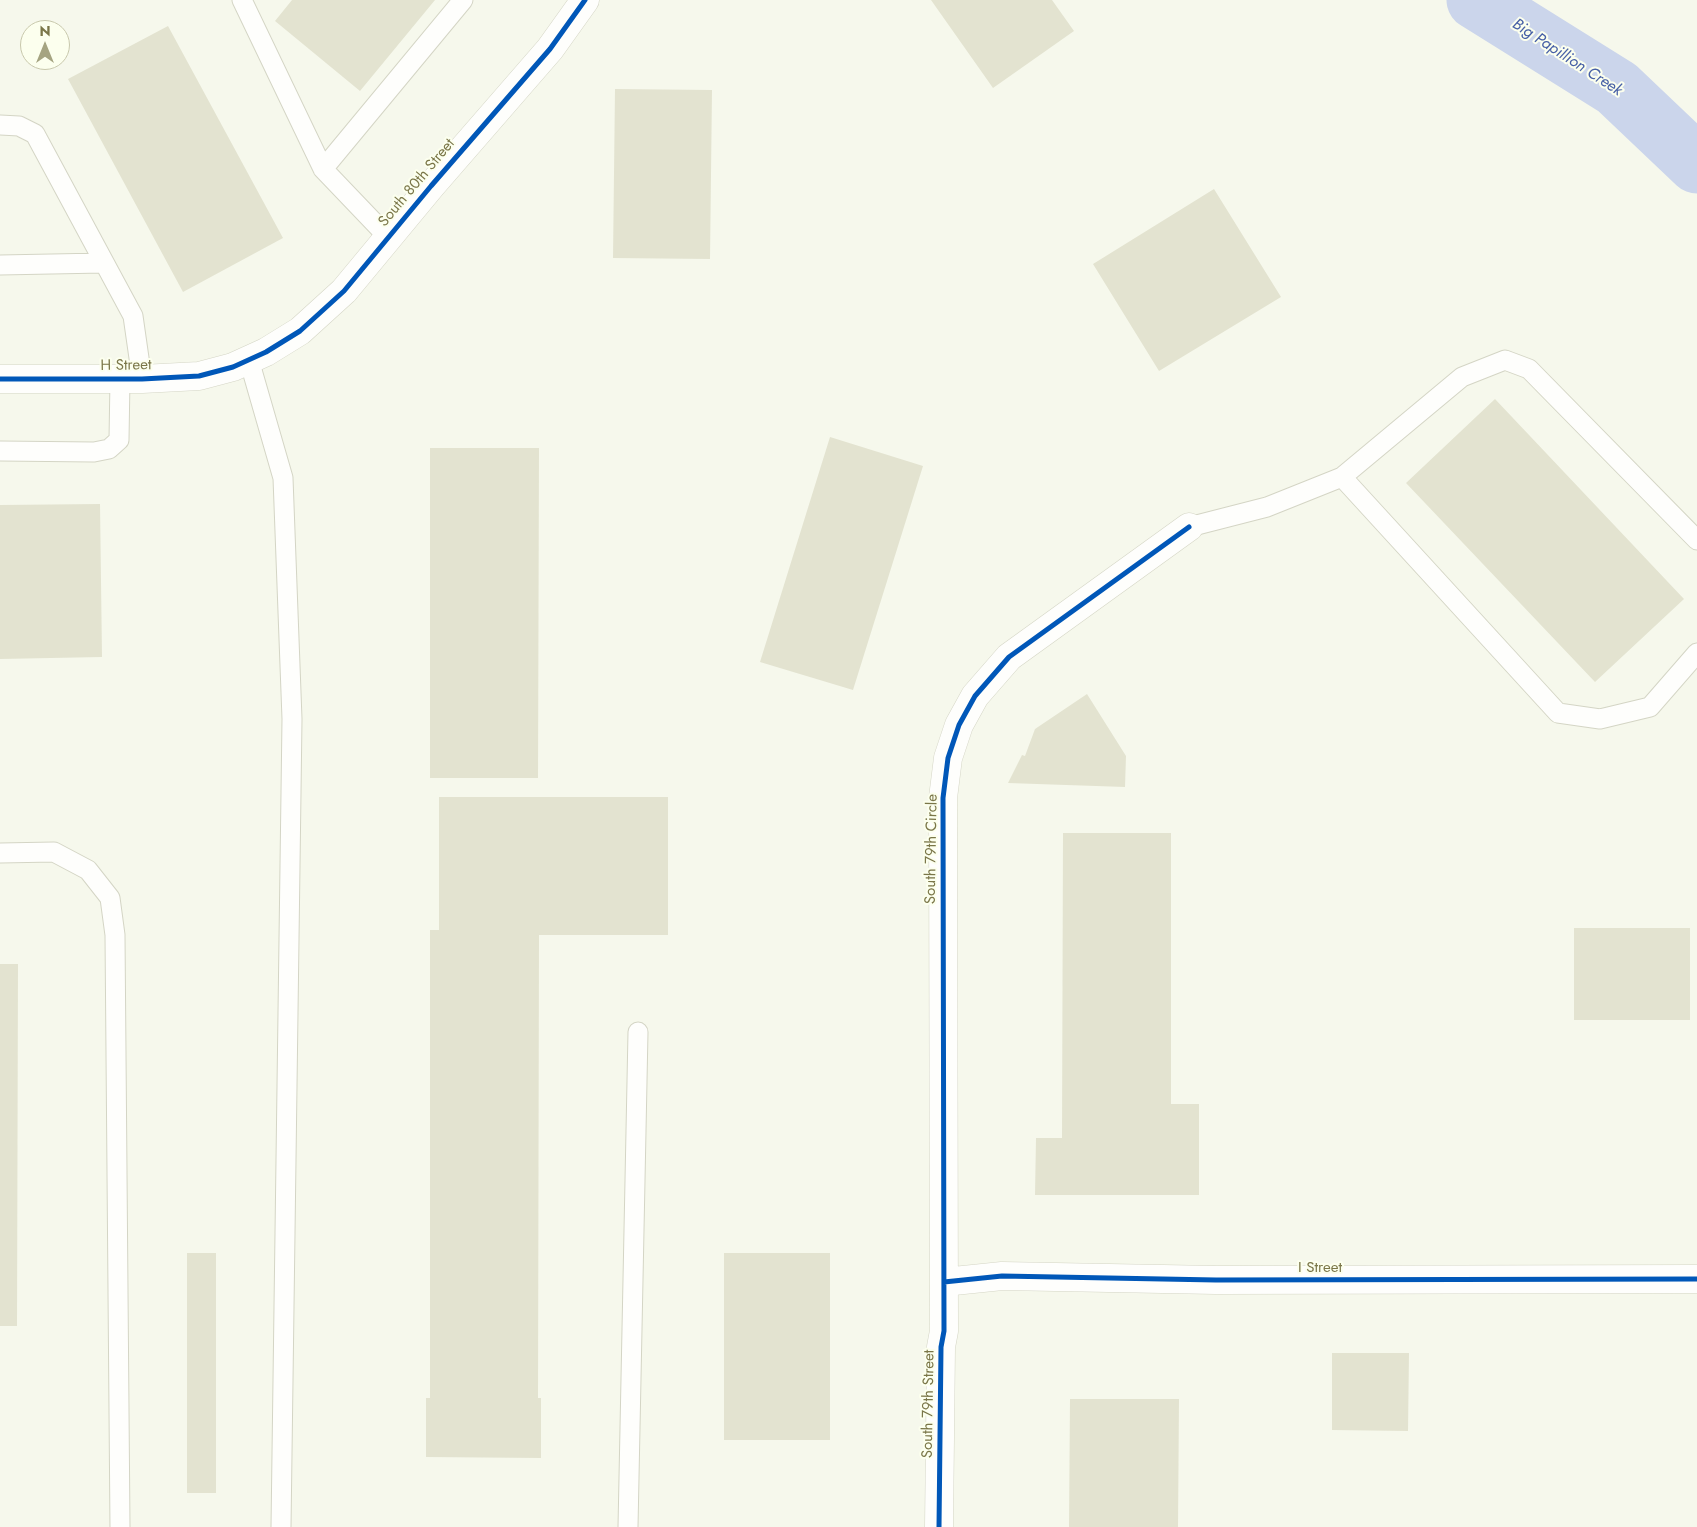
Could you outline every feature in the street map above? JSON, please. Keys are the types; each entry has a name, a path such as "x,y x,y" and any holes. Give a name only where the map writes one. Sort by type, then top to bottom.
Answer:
{"street":[{"name":"South 80th Street","path":"249,360 300,331 323,312 550,49 585,0"},
{"name":"H Street","path":"0,379 131,379 200,376 249,360"},
{"name":"South 79th Circle","path":"944,1282 943,798 948,758 959,725 975,696 998,667 1189,527"},
{"name":"I Street","path":"944,1282 1002,1276 1216,1280 1697,1279"},
{"name":"South 79th Street","path":"939,1527 941,1347 944,1330 944,1282"}],"lane":[{"path":"242,0 323,169 388,237"},
{"path":"323,169 463,0"},
{"path":"0,125 19,126 35,134 133,316 131,379 119,440 109,449 94,452 0,451"},
{"path":"0,264 103,263"},
{"path":"249,360 283,478 292,720 281,1527"},
{"path":"1189,527 1267,507 1342,477 1462,378 1505,360 1529,369 1697,540"},
{"path":"1342,477 1558,713 1600,720 1650,708 1697,653"},
{"path":"0,854 54,852 88,870 110,898 114,935 120,1527"},
{"path":"628,1527 638,1032"}],"building":[{"path":"292,0 435,0 360,91 275,21"},
{"path":"931,0 1052,0 1074,31 993,88"},
{"path":"168,26 283,238 183,292 68,79"},
{"path":"615,89 712,90 710,259 613,258"},
{"path":"1214,189 1281,297 1159,371 1093,264"},
{"path":"1495,399 1684,599 1595,682 1406,483"},
{"path":"830,437 923,466 853,690 760,662"},
{"path":"430,448 539,448 538,778 430,778"},
{"path":"100,504 102,657 0,659 0,505"},
{"path":"1087,694 1126,756 1125,787 1008,783 1022,755 1025,756 1035,729"},
{"path":"439,797 668,797 668,935 539,935 538,1398 541,1398 541,1458 426,1457 426,1398 430,1398 430,930 439,930"},
{"path":"1063,833 1171,833 1171,1104 1199,1104 1199,1195 1035,1195 1036,1138 1062,1138"},
{"path":"1574,928 1690,928 1690,1020 1574,1020"},
{"path":"0,964 18,964 17,1326 0,1326"},
{"path":"187,1253 216,1253 216,1493 187,1493"},
{"path":"724,1253 830,1253 830,1440 724,1440"},
{"path":"1332,1353 1409,1353 1408,1431 1332,1430"},
{"path":"1070,1399 1179,1399 1178,1527 1069,1527"}],"waterway":[{"name":"Big Papillion Creek","path":"1476,0 1617,88 1697,164"}],"cycle path":[{"path":"0,379 142,379 199,376 233,367 266,352 300,331 344,291 431,186 550,49 585,0"},
{"path":"939,1527 941,1347 944,1331 943,798 948,758 959,725 975,696 1009,657 1189,527"},
{"path":"944,1282 1002,1276 1216,1280 1697,1279"}]}
